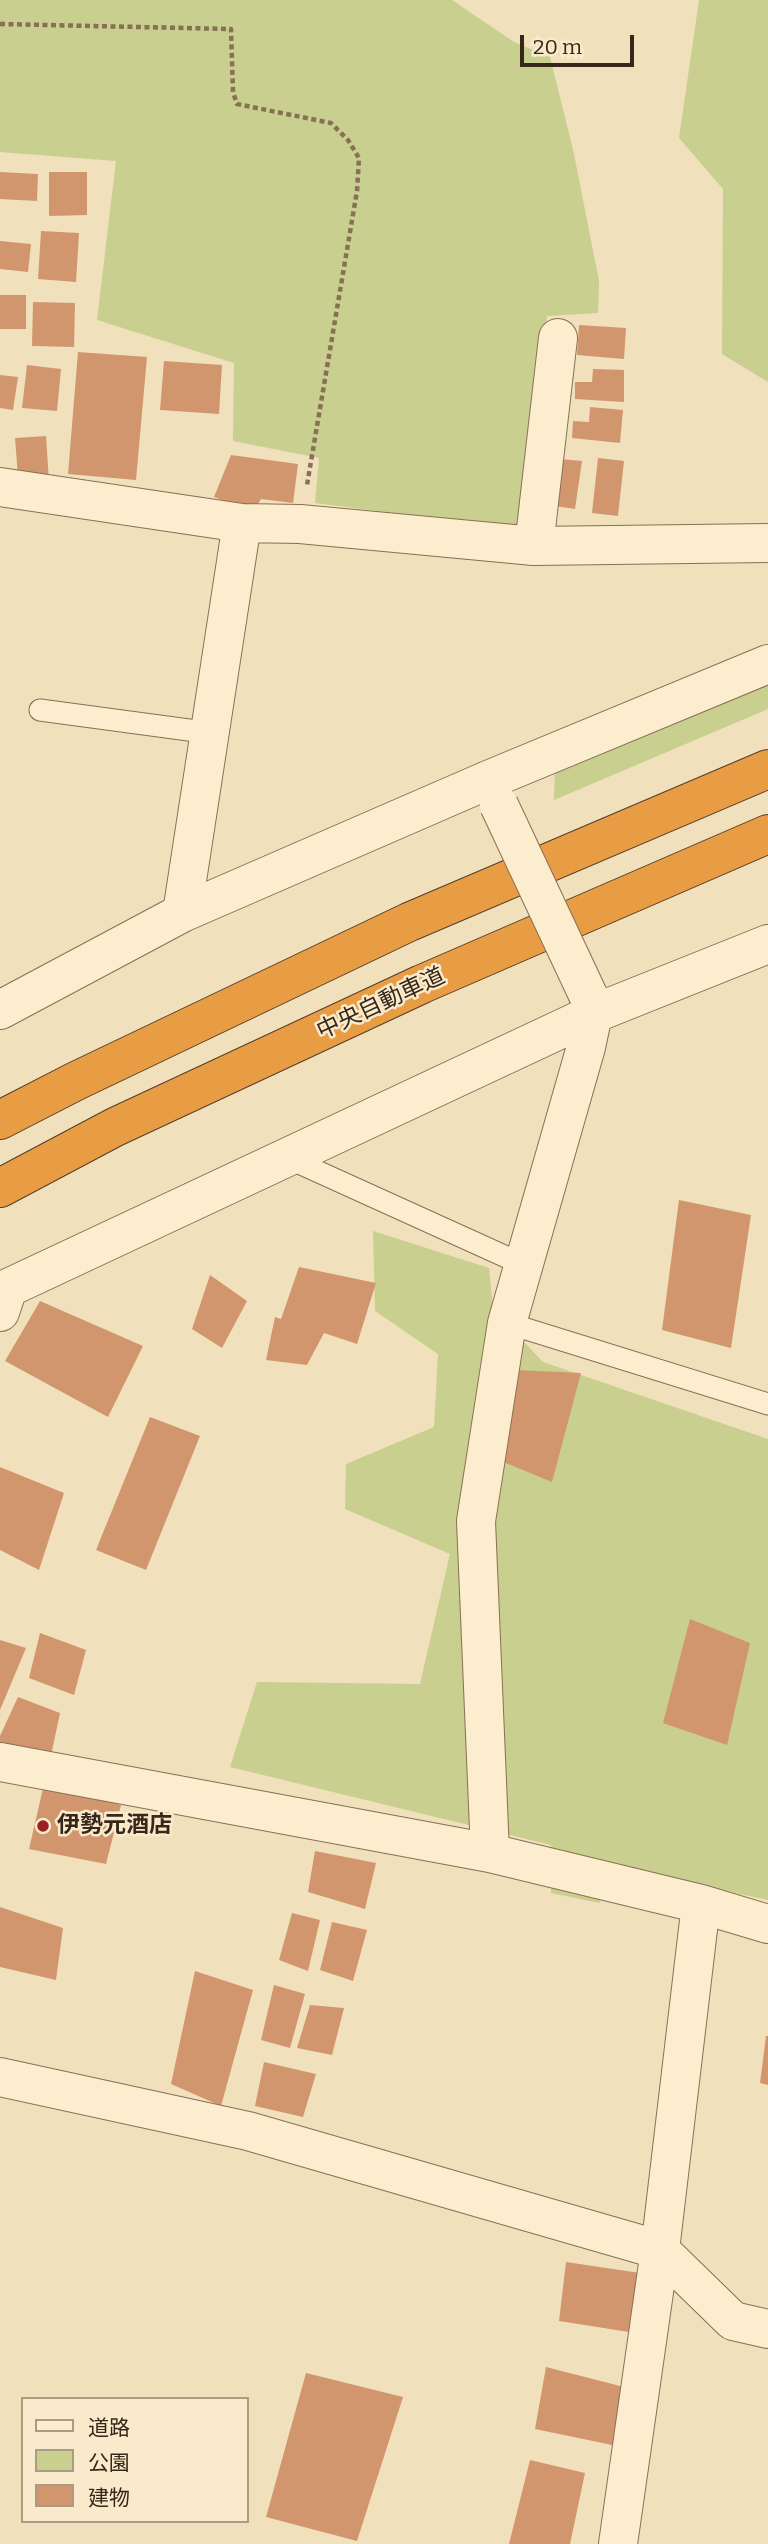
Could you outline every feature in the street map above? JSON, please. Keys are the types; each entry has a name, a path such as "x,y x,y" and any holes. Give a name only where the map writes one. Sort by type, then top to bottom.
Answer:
{"highway":[{"path":"0,1120 409,922 768,769"},
{"name":"中央自動車道","path":"0,1188 115,1127 398,996 768,834"}],"street":[{"path":"534,546 558,338"},
{"path":"0,487 242,523 300,524 534,546 768,543"},
{"path":"182,914 242,523"},
{"path":"0,1010 182,914 493,792 768,664"},
{"path":"490,1853 476,1521 507,1323 590,1004 493,792"},
{"path":"3,1290 288,1158 590,1004 768,944"},
{"path":"0,1762 490,1853 701,1904 768,1924"},
{"path":"618,2544 660,2250 701,1904"},
{"path":"0,2077 248,2131 660,2250 733,2321 768,2329"}],"lane":[{"path":"40,710 211,733"},
{"path":"288,1158 524,1265"},
{"path":"507,1323 768,1404"}],"path":[{"path":"0,24 231,29 233,92 237,104 331,123 348,140 359,158 357,191 300,524"}],"green space":[{"path":"0,0 452,0 514,42 550,57 574,154 599,281 598,313 547,316 524,530 315,503 319,458 233,441 234,363 97,320 116,161 0,152"},
{"path":"699,0 768,0 768,382 722,354 723,189 679,138"},
{"path":"768,682 768,709 554,800 555,768"},
{"path":"373,1231 489,1268 493,1309 543,1362 768,1439 768,1900 625,1869 599,1903 551,1893 551,1845 230,1767 257,1682 420,1684 450,1554 345,1509 346,1464 434,1427 438,1354 375,1311"}],"building":[{"path":"0,172 38,174 37,201 0,199"},
{"path":"49,172 87,172 87,215 49,216"},
{"path":"41,231 79,233 76,282 38,279"},
{"path":"0,241 31,244 28,272 0,269"},
{"path":"0,295 26,295 26,329 0,329"},
{"path":"33,302 75,303 74,347 32,346"},
{"path":"579,325 626,328 624,359 577,355"},
{"path":"78,352 147,357 136,480 68,474"},
{"path":"164,361 222,365 219,414 160,410"},
{"path":"27,365 61,369 57,411 22,408"},
{"path":"593,369 624,370 624,402 575,399 575,382 592,382"},
{"path":"0,375 18,377 13,410 0,408"},
{"path":"590,407 623,410 620,443 572,438 573,421 589,422"},
{"path":"46,436 49,482 18,477 15,438"},
{"path":"231,455 298,464 293,503 261,499 253,512 214,497"},
{"path":"598,458 624,461 618,516 592,513"},
{"path":"560,459 582,461 575,509 555,506"},
{"path":"679,1200 751,1215 731,1348 662,1330"},
{"path":"299,1267 376,1283 357,1344 324,1333 307,1365 266,1360 275,1317 281,1319"},
{"path":"210,1275 247,1301 222,1348 192,1329"},
{"path":"40,1301 143,1346 108,1417 5,1361"},
{"path":"516,1370 581,1373 552,1482 501,1461"},
{"path":"150,1417 200,1436 146,1570 96,1550"},
{"path":"0,1467 64,1493 39,1570 0,1550"},
{"path":"690,1619 750,1643 727,1745 663,1723"},
{"path":"40,1633 86,1650 74,1695 29,1678"},
{"path":"0,1640 26,1648 0,1710"},
{"path":"18,1697 60,1713 50,1760 0,1743 0,1736"},
{"path":"44,1784 121,1805 106,1864 29,1849"},
{"path":"315,1851 376,1863 365,1909 308,1892"},
{"path":"0,1907 63,1928 56,1980 0,1967"},
{"path":"292,1913 320,1920 308,1971 279,1960"},
{"path":"332,1922 367,1930 353,1981 320,1970"},
{"path":"195,1971 253,1990 221,2106 171,2084"},
{"path":"274,1985 305,1994 290,2048 261,2040"},
{"path":"310,2005 344,2008 332,2055 297,2048"},
{"path":"768,2036 768,2085 760,2083"},
{"path":"264,2062 316,2074 303,2117 255,2106"},
{"path":"566,2262 640,2273 629,2332 559,2321"},
{"path":"546,2367 628,2388 617,2446 535,2429"},
{"path":"306,2373 403,2397 357,2541 266,2517"},
{"path":"530,2460 585,2473 570,2544 509,2544"}],"place":[{"name":"伊勢元酒店","path":"43,1826"}]}
